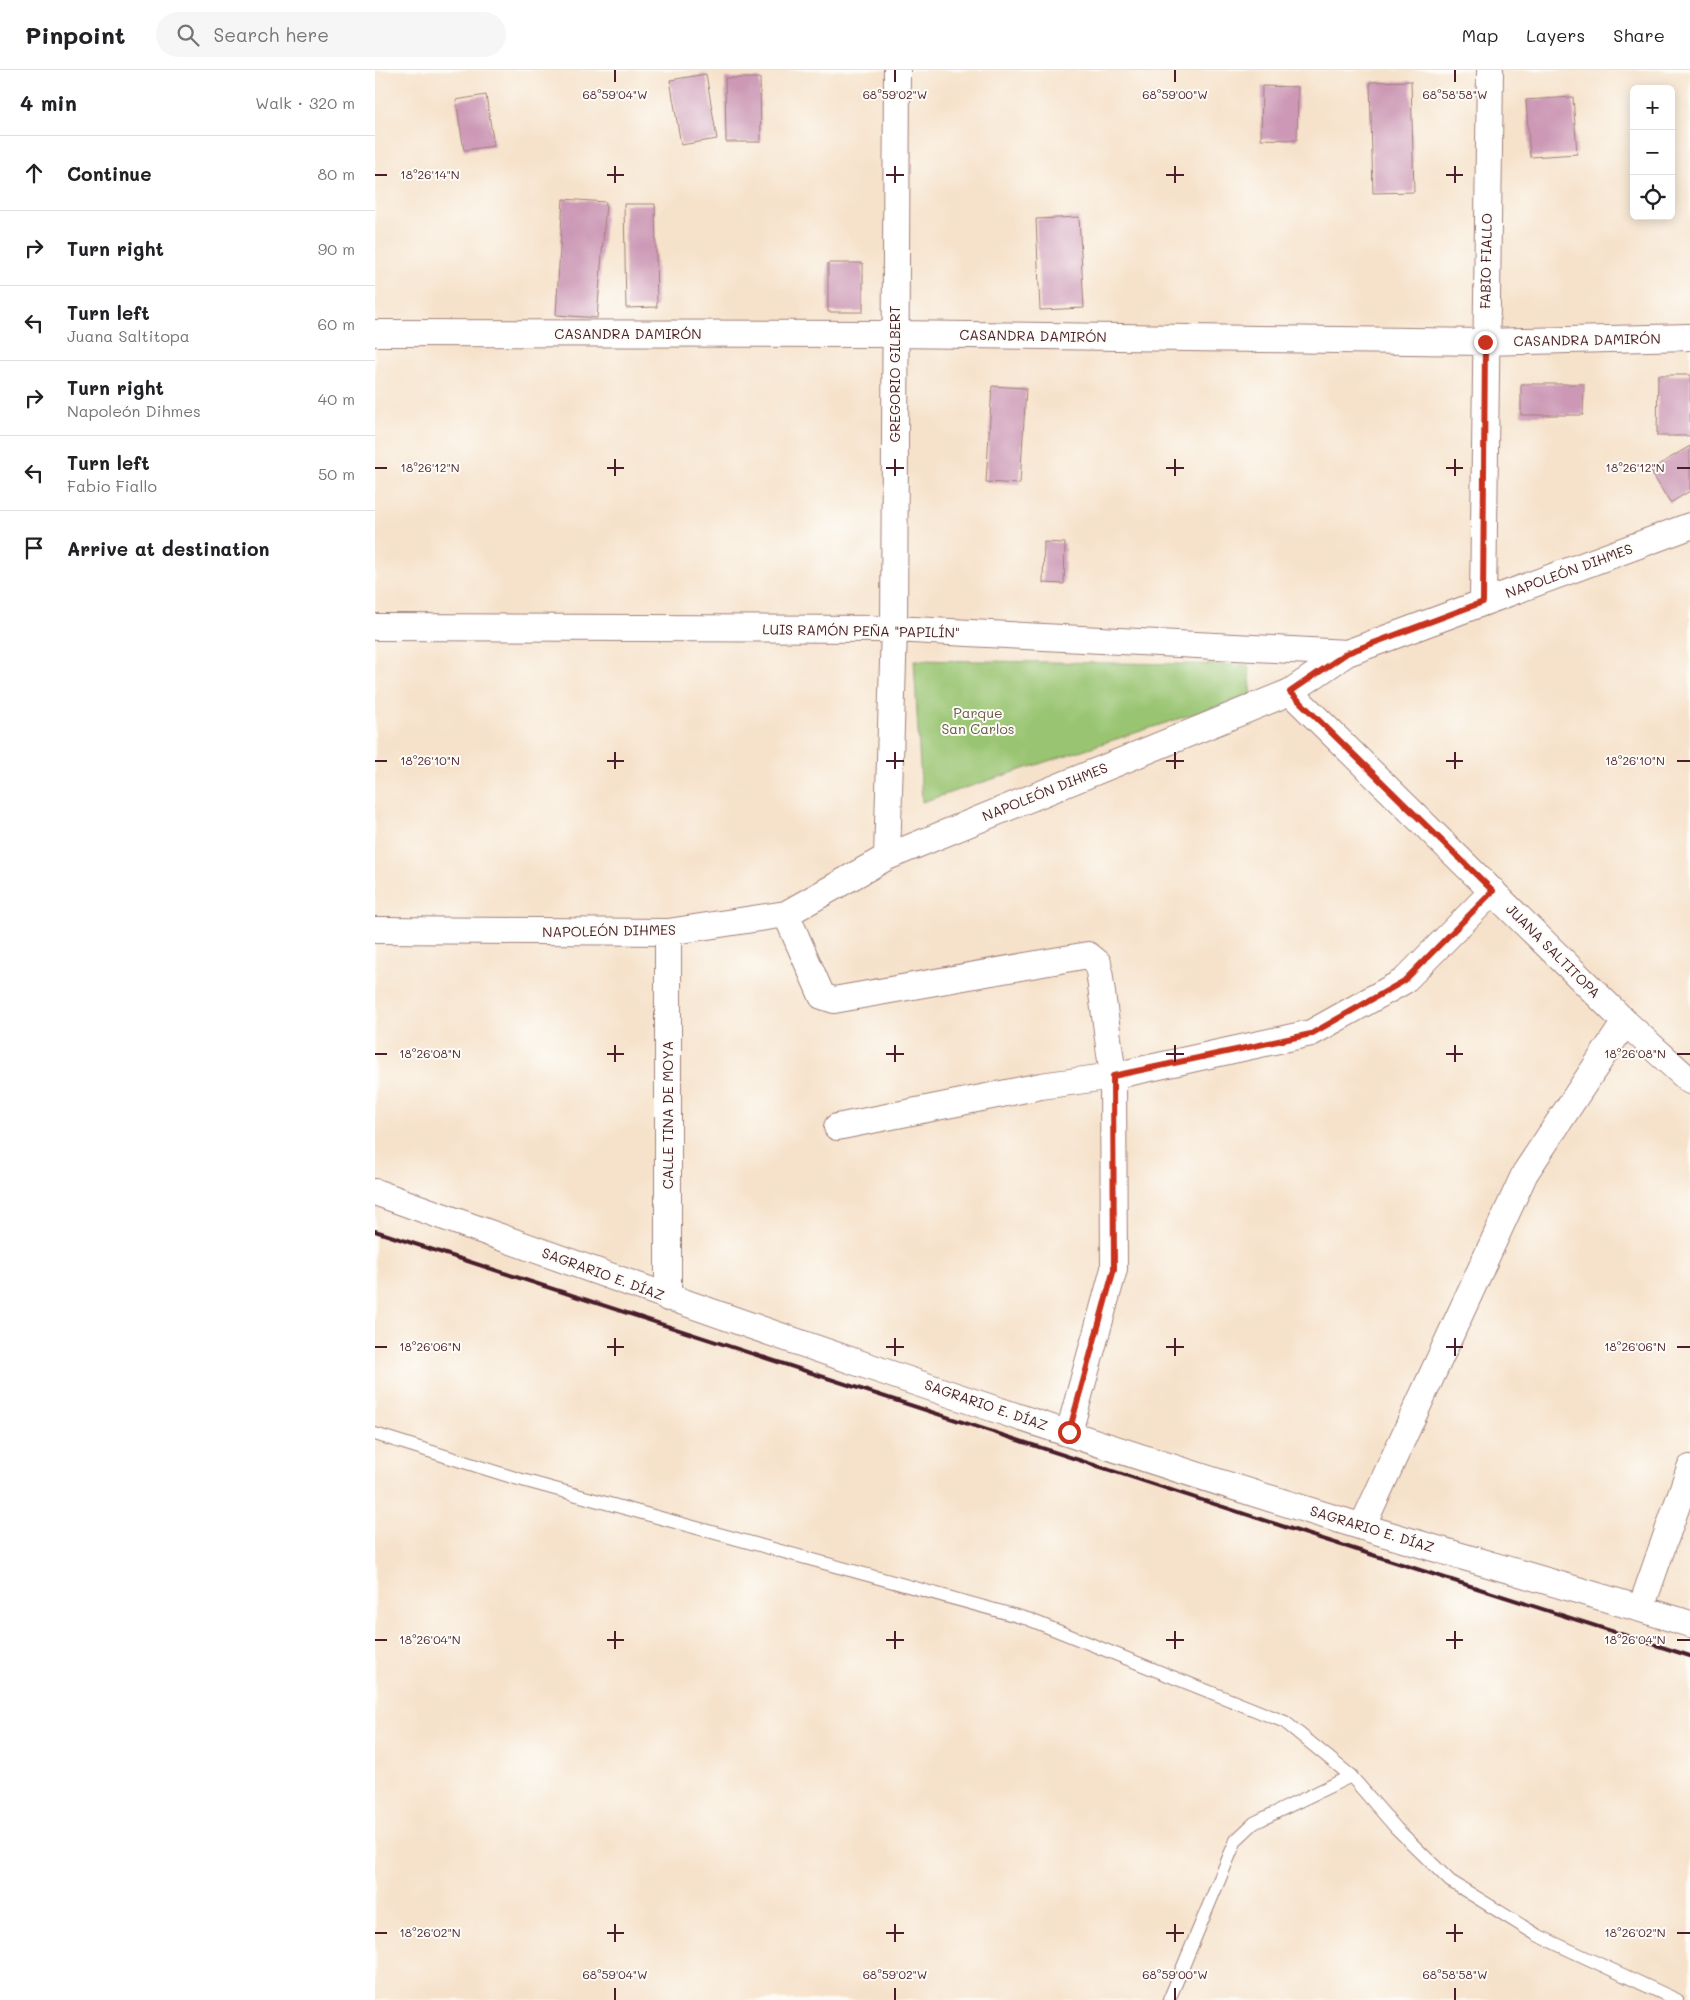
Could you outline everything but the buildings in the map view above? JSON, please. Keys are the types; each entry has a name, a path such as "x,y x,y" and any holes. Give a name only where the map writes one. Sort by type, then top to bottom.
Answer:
{"street":[{"name":"GREGORIO GILBERT","path":"887,857 893,629 897,70"},
{"name":"FABIO FIALLO","path":"1483,602 1490,70"},
{"name":"CASANDRA DAMIRÓN","path":"375,334 895,334 1485,342 1690,337"},
{"name":"NAPOLEÓN DIHMES","path":"375,930 668,932 786,914 887,857 1290,692 1347,653 1690,526"},
{"name":"LUIS RAMÓN PEÑA \"PAPILÍN\"","path":"375,627 893,629 1347,653"},
{"name":"JUANA SALTITOPA","path":"1290,692 1625,1022 1690,1081"},
{"path":"837,1127 1041,1086 1113,1076 1311,1034 1404,981 1493,891"},
{"path":"786,914 822,996 834,1000 1088,955 1099,963 1113,1076 1114,1269 1069,1432"},
{"name":"CALLE TINA DE MOYA","path":"668,932 669,1298"},
{"path":"1362,1527 1525,1173 1625,1022"},
{"name":"SAGRARIO E. DÍAZ","path":"375,1192 669,1298 1069,1432 1362,1527 1690,1624"},
{"path":"1641,1608 1690,1468"}],"lane":[{"path":"375,1434 515,1478 1028,1618 1285,1722 1351,1776 1396,1828 1450,1881 1537,1934 1677,2000"},
{"path":"1169,2000 1236,1840 1254,1823 1351,1776"}],"green space":[{"name":"Parque San Carlos","path":"914,660 1248,665 1252,695 922,802"}],"railway":[{"path":"375,1231 1288,1528 1690,1656"}],"route":[{"path":"1069,1432 1114,1269 1113,1076 1311,1034 1404,981 1493,891 1290,692 1347,653 1483,602 1485,342"}]}
